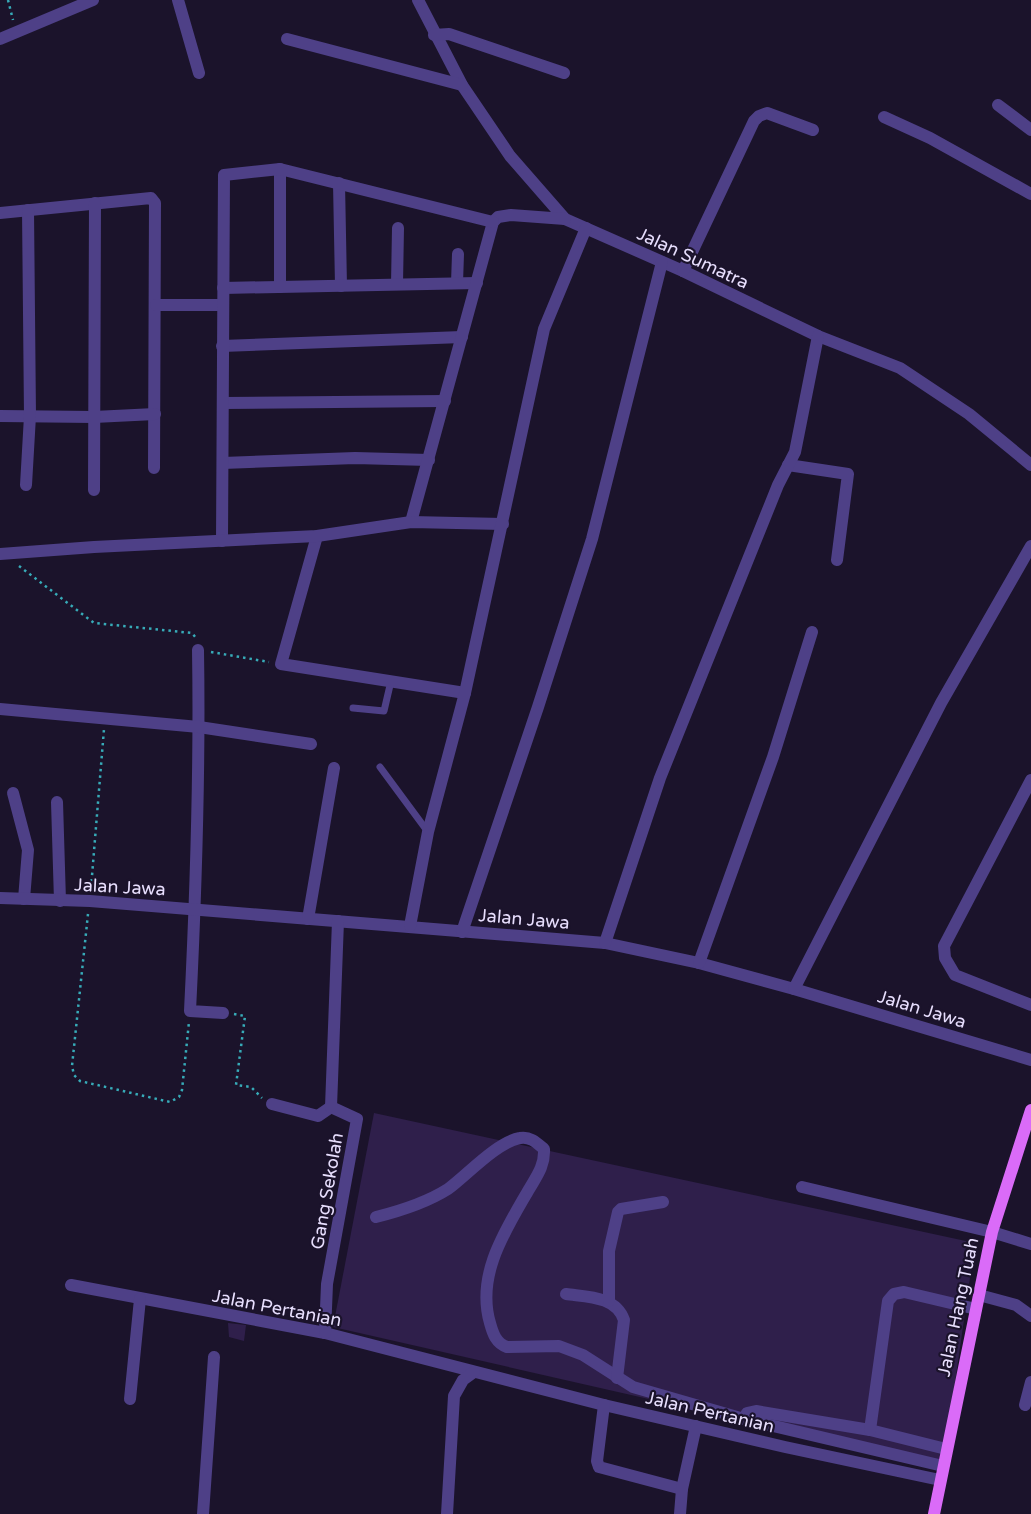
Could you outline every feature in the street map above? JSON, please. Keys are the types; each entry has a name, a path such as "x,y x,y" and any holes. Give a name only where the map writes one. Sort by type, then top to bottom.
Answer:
{"main road":[{"name":"Jalan Hang Tuah","path":"934,1514 992,1232 1031,1110"}],"street":[{"path":"0,39 93,0"},
{"path":"178,0 199,73"},
{"name":"Jalan Sumatra","path":"418,0 434,35 462,85 510,156 565,219 662,262 818,336 900,368 969,414 1031,465"},
{"path":"434,35 449,34 564,73"},
{"path":"287,40 462,85"},
{"path":"998,105 1031,130"},
{"path":"683,272 754,122 759,116 767,114 813,130"},
{"path":"884,117 930,138 1031,194"},
{"path":"222,541 224,175 280,168 493,222"},
{"path":"280,168 280,287"},
{"path":"339,183 341,286"},
{"path":"0,213 95,202 151,198 155,203 154,468"},
{"path":"94,490 95,202"},
{"path":"26,485 28,481 30,416 28,210"},
{"path":"411,522 493,222 498,217 511,215 565,219"},
{"path":"397,284 398,228"},
{"path":"410,926 428,832 465,693 544,329 586,228"},
{"path":"457,284 458,254"},
{"path":"462,932 592,539 662,262"},
{"path":"223,288 477,283"},
{"path":"156,304 223,305"},
{"path":"605,943 660,778 795,452 818,336"},
{"path":"222,346 462,337"},
{"path":"223,403 445,401"},
{"path":"0,416 155,414"},
{"path":"223,463 355,458 429,460"},
{"path":"788,465 848,474 837,560"},
{"path":"1,553 317,536 411,522 503,524"},
{"path":"317,536 281,664 465,693"},
{"path":"794,989 937,711 1031,546"},
{"path":"698,963 774,757 812,632"},
{"path":"198,650 199,727 195,909 190,1011 222,1013"},
{"path":"0,709 199,727 311,744"},
{"path":"308,919 334,768"},
{"path":"1031,780 944,946 944,953 955,976 1031,1005"},
{"path":"13,793 28,850 24,899"},
{"path":"57,802 60,901"},
{"name":"Jalan Jawa","path":"0,898 90,901 605,943 698,963 794,989 1031,1060"},
{"name":"Gang Sekolah","path":"325,1333 327,1284 357,1119 331,1107 338,921"},
{"path":"272,1104 318,1116 331,1107"},
{"path":"376,1217 404,1210 440,1193 485,1158 510,1142 528,1137 544,1149 542,1166 503,1235 491,1261 486,1303 494,1336 500,1343 507,1347 547,1346 572,1350 633,1387 744,1419 943,1466"},
{"path":"802,1187 992,1232 1031,1244"},
{"path":"609,1301 609,1250 618,1212 622,1209 663,1202"},
{"name":"Jalan Pertanian","path":"71,1285 325,1333 604,1405 940,1480"},
{"path":"870,1430 888,1301 891,1297 904,1292 976,1309"},
{"path":"566,1294 609,1301 622,1314 624,1320 617,1378"},
{"path":"979,1295 1016,1305 1031,1316"},
{"path":"130,1399 140,1299"},
{"path":"202,1514 214,1356"},
{"path":"447,1514 454,1396 463,1380 474,1372"},
{"path":"1025,1405 1031,1382"},
{"path":"604,1405 597,1461 599,1467 682,1489"},
{"path":"744,1419 747,1413 756,1411 870,1430 946,1449"},
{"path":"680,1514 682,1489 696,1426"}],"lane":[{"path":"353,708 384,712 391,681"},
{"path":"380,768 428,832"}],"path":[{"path":"8,0 16,32"},
{"path":"1,553 94,623 192,633 199,644 198,650 281,664"},
{"path":"105,719 90,901 72,1066 74,1076 80,1080 170,1102 179,1097 182,1090 190,1011"},
{"path":"222,1013 245,1016 236,1086 251,1087 261,1098 272,1104"}],"building":[{"path":"374,1113 975,1243 943,1466 333,1327"},
{"path":"228,1323 246,1325 244,1341 229,1337"}]}
